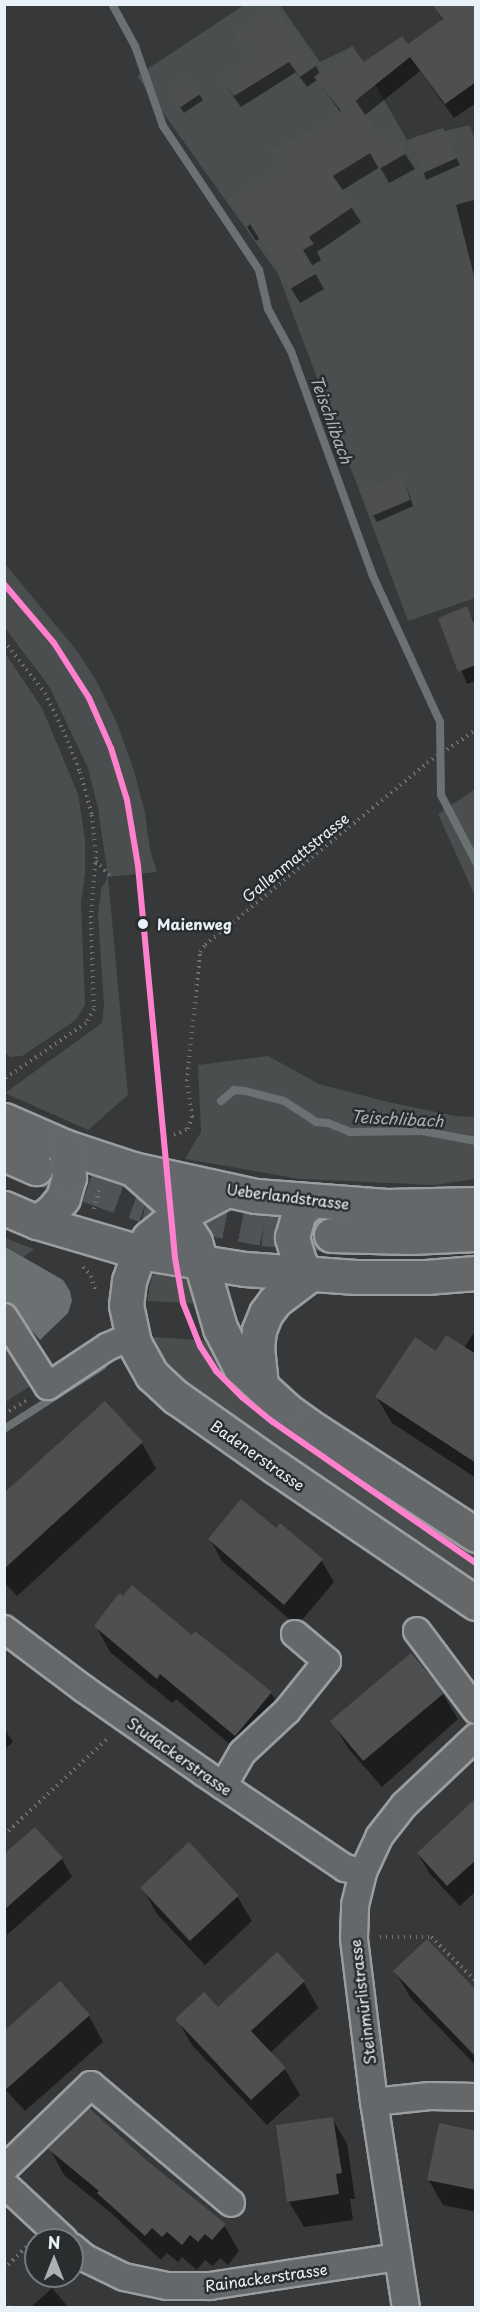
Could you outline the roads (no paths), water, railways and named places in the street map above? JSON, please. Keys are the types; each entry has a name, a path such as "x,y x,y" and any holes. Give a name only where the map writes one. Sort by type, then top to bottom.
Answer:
{"main road":[{"name":"Ueberlandstrasse","path":"4,1120 66,1147 120,1165 226,1190 312,1202 387,1206 476,1204"},
{"path":"37,1222 52,1211 63,1198 69,1177 66,1147"},
{"path":"4,1154 36,1168"},
{"path":"120,1165 156,1187 179,1215 203,1262 220,1328 240,1367 261,1384 286,1410 476,1535"},
{"path":"119,1313 139,1252 149,1238 179,1215 226,1190"},
{"path":"309,1275 300,1264 292,1237 299,1212 312,1202"},
{"path":"4,1208 84,1242 203,1262 309,1275 426,1277 476,1273"},
{"path":"331,1235 410,1237 476,1234"},
{"name":"Badenerstrasse","path":"84,1242 112,1271 119,1313 152,1375 176,1397 476,1603"},
{"path":"261,1384 256,1349 259,1330 266,1313 275,1301 309,1275"}],"street":[{"path":"4,1317 48,1386 106,1347 119,1313"},
{"name":"Studackerstrasse","path":"4,1629 127,1720 223,1786 345,1868 363,1872"},
{"path":"417,1631 476,1710"},
{"path":"223,1786 243,1752 287,1711 327,1661 295,1634"},
{"name":"Steinmürlistrasse","path":"406,2307 374,2102 354,1938 355,1905 363,1872 379,1837 404,1805 476,1737"},
{"path":"4,2169 91,2085 231,2203"},
{"path":"374,2102 430,2096 476,2097"},
{"path":"4,2184 51,2228"},
{"name":"Rainackerstrasse","path":"84,2257 124,2277 222,2296 397,2256"}],"waterway":[{"name":"Teischlibach","path":"112,4 135,46 163,126 259,270 268,309 291,351 372,574 440,722 441,795 476,862"},
{"name":"Teischlibach","path":"221,1101 234,1090 245,1091 284,1101 316,1122 328,1123 350,1132 422,1131 476,1141"},
{"name":"Teischlibach","path":"4,1429 102,1366"}],"tunnel":[{"path":"42,1169 145,1206 263,1229 331,1235"}],"place":[{"name":"Maienweg","path":"143,924"}]}
